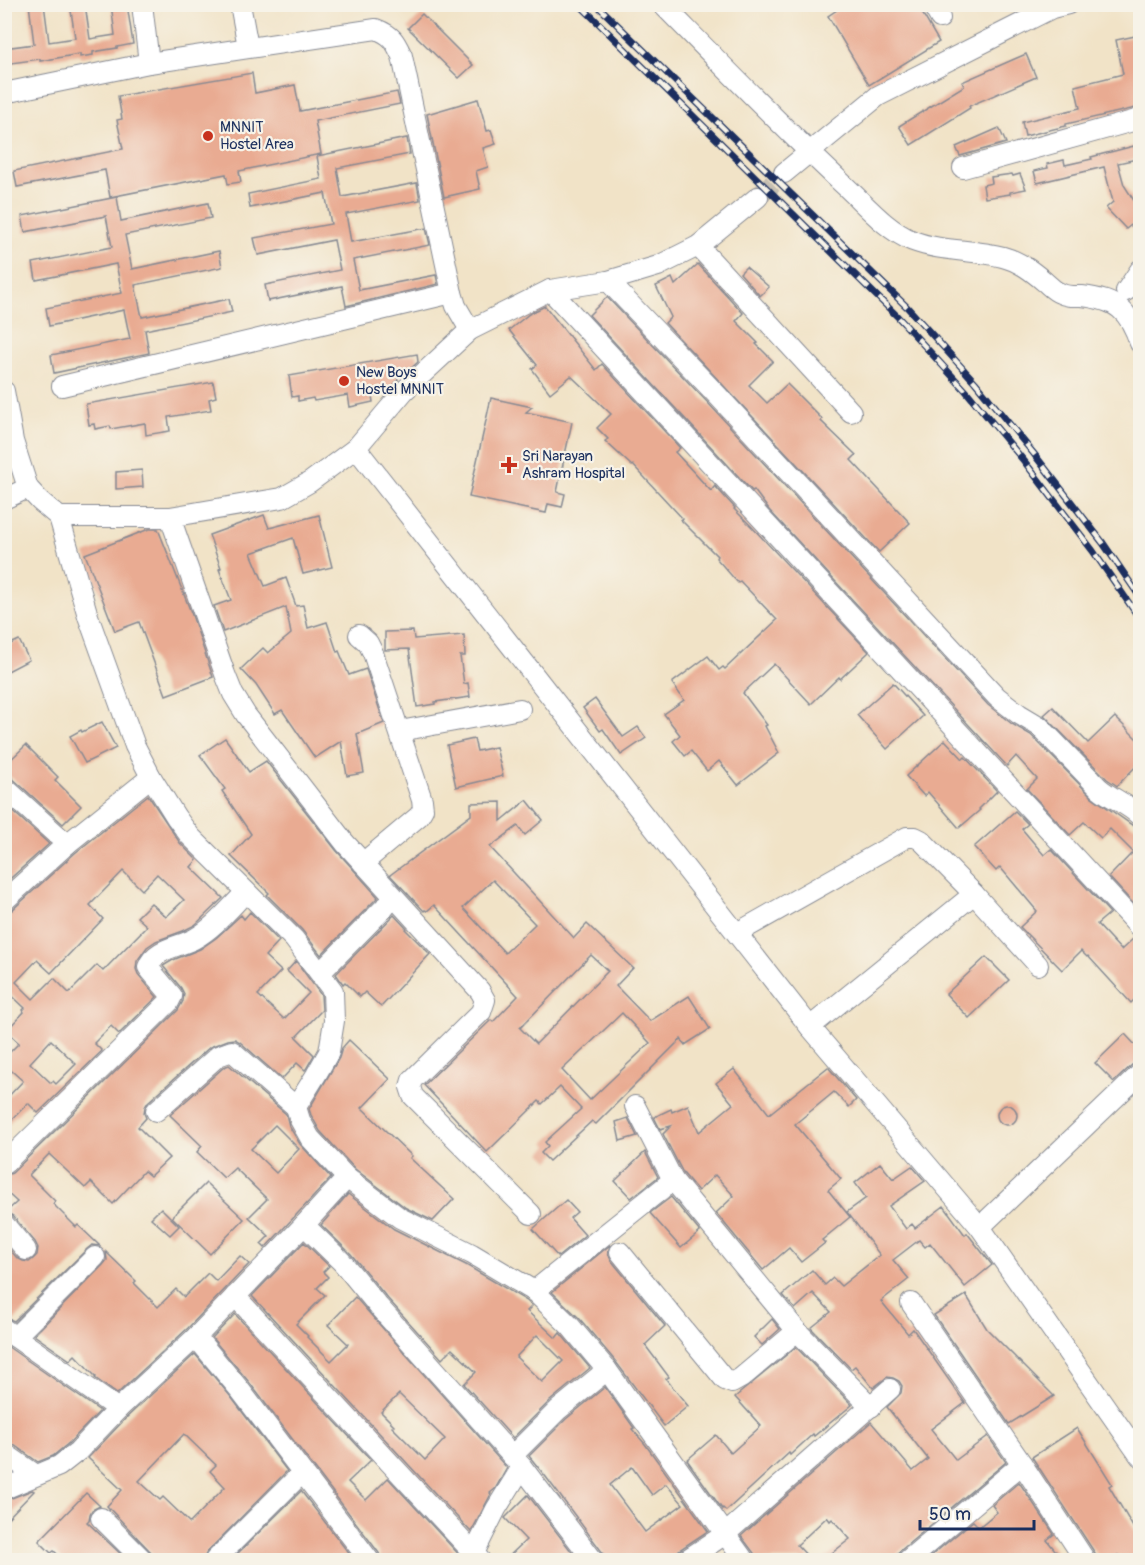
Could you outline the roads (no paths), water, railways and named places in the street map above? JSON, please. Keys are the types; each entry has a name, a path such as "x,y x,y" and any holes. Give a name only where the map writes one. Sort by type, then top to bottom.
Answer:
{"street":[{"path":"142,4 149,63"},
{"path":"240,4 248,47"},
{"path":"662,4 809,152 893,230 936,248 1003,257 1031,270 1058,293 1068,297 1081,296 1111,302 1130,320 1140,343"},
{"path":"784,173 878,96 1052,8 1068,4"},
{"path":"4,93 149,63 248,47 376,29 388,33 402,56 452,293 456,306 470,330"},
{"path":"963,168 1140,119"},
{"path":"60,518 170,517 282,498 310,482 356,448 404,391 470,330 550,290 608,281 658,266 698,246 758,197"},
{"path":"698,246 851,412"},
{"path":"1126,291 1140,270"},
{"path":"608,281 726,404 997,697 1039,726 1108,796 1127,804 1140,816"},
{"path":"550,290 1140,928"},
{"path":"62,386 452,293"},
{"path":"4,391 13,441 28,488 60,518 88,616 135,746 176,817 190,836 294,939 333,991 334,1021 329,1052 296,1107"},
{"path":"356,448 810,1027 980,1227 1140,1456"},
{"path":"4,499 28,488"},
{"path":"170,517 233,694 246,716 316,807 363,863 480,991 485,1000 481,1012 412,1080 410,1088 413,1096 531,1214"},
{"path":"359,635 368,643 373,653 400,731 423,809 419,816 363,863"},
{"path":"400,731 520,709"},
{"path":"4,901 67,844 152,777"},
{"path":"4,787 67,844"},
{"path":"737,933 907,837 915,837 921,840 974,894 1038,965"},
{"path":"4,1164 169,1002 171,996 148,967 150,960 159,953 201,935 246,892"},
{"path":"810,1027 974,894"},
{"path":"320,973 385,907"},
{"path":"156,1111 218,1056 232,1051 296,1107 310,1138 347,1178 400,1218 472,1254 534,1291 570,1326 607,1370 744,1560"},
{"path":"980,1227 1140,1074"},
{"path":"635,1106 673,1180 797,1331 871,1407"},
{"path":"4,1489 59,1466 69,1459 118,1409 196,1337 304,1226 347,1178"},
{"path":"534,1291 673,1180"},
{"path":"4,1224 26,1250"},
{"path":"304,1226 342,1262 379,1307 517,1461 593,1560"},
{"path":"620,1252 725,1380 732,1383 741,1378 797,1331"},
{"path":"94,1257 10,1333 118,1409"},
{"path":"235,1296 477,1557 517,1461 558,1410 607,1370"},
{"path":"912,1303 1085,1560"},
{"path":"196,1337 240,1390 369,1560"},
{"path":"686,1560 724,1535 890,1389"},
{"path":"4,1453 36,1475"},
{"path":"908,1560 1022,1464"},
{"path":"215,1560 302,1473"},
{"path":"101,1518 143,1560"}],"tunnel":[{"path":"758,197 784,173"}],"railway":[{"path":"579,4 897,316 966,391 1024,461 1093,551 1140,619"},
{"path":"596,4 907,307 975,382 1034,454 1103,543 1140,597"}],"place":[{"name":"MNNIT Hostel Area","path":"208,136"},
{"name":"New Boys Hostel MNNIT","path":"344,381"},
{"name":"Sri Narayan Ashram Hospital","path":"509,465"}]}
